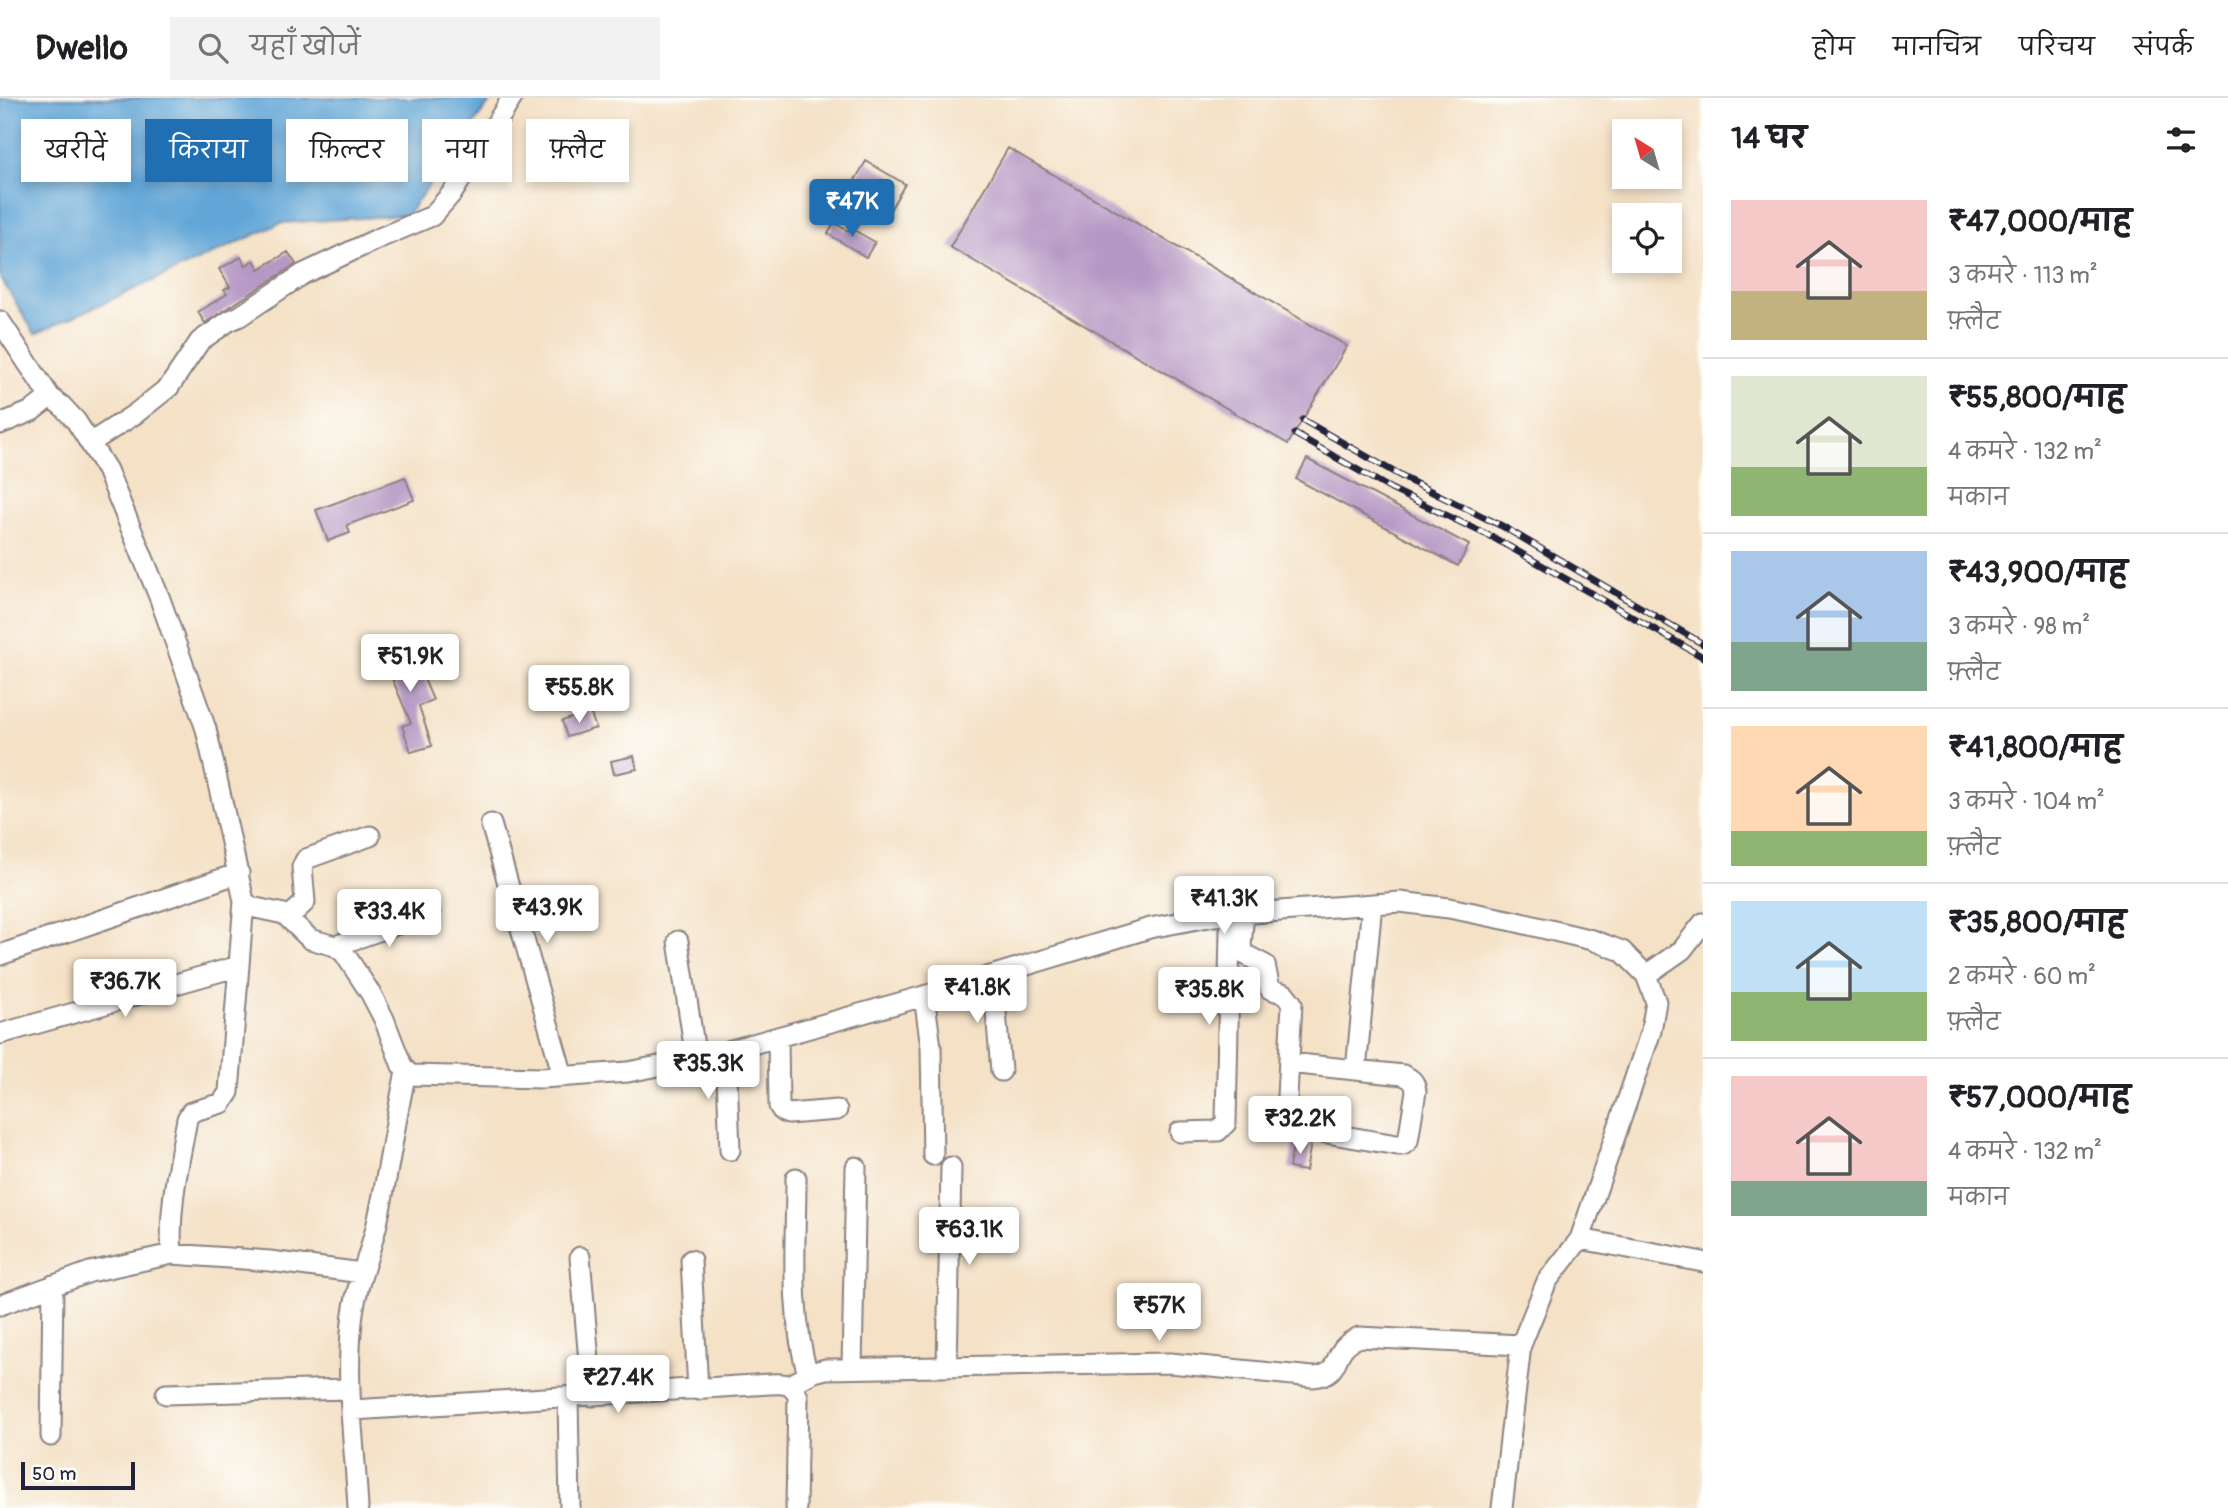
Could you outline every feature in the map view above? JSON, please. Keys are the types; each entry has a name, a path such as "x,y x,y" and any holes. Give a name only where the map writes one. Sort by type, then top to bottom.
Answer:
{"street":[{"path":"90,443 135,414 169,387 201,341 229,321 303,274 432,216 453,191 512,98"},
{"path":"0,321 50,397 76,421 107,470 154,586 206,729 239,873 244,901 229,1092 222,1103 191,1112 187,1119 172,1200 172,1254"},
{"path":"0,424 32,411 50,397"},
{"path":"491,824 563,1076"},
{"path":"289,917 305,902 302,867 306,859 370,836"},
{"path":"0,955 239,873"},
{"path":"244,901 247,906 279,912 289,917 310,939 335,946 344,953 371,994 405,1072 378,1221 352,1318 348,1389 352,1410 358,1508"},
{"path":"405,1072 414,1076 563,1076 628,1072 726,1052 1150,928 1237,914 1400,902 1449,908 1592,940 1622,951 1646,975 1656,1002 1651,1031 1580,1239 1547,1281 1521,1345 1502,1508"},
{"path":"1356,1070 1372,904"},
{"path":"335,946 430,913"},
{"path":"1237,914 1244,954 1265,965 1270,989 1285,994 1292,1003 1286,1115 1292,1126 1403,1145 1408,1141 1415,1084 1410,1078 1403,1075 1289,1063"},
{"path":"1180,1132 1219,1131 1226,1123 1237,914"},
{"path":"1646,975 1682,950 1703,923"},
{"path":"678,942 695,1059"},
{"path":"0,1034 239,966"},
{"path":"993,976 1001,1071"},
{"path":"924,996 931,1047 933,1156"},
{"path":"778,1037 779,1106 783,1112 788,1114 837,1110"},
{"path":"726,1052 730,1150"},
{"path":"852,1368 856,1167"},
{"path":"947,1367 951,1167"},
{"path":"796,1178 797,1334 808,1375"},
{"path":"1580,1239 1703,1262"},
{"path":"0,1305 90,1272 172,1254 270,1261 362,1273"},
{"path":"580,1257 592,1396"},
{"path":"691,1260 698,1390"},
{"path":"51,1436 53,1284"},
{"path":"352,1410 770,1384 790,1385 827,1369 852,1368 1170,1363 1313,1377 1329,1374 1340,1350 1348,1341 1359,1337 1521,1345"},
{"path":"790,1385 798,1396 796,1508"},
{"path":"166,1394 348,1389"},
{"path":"568,1398 570,1508"}],"water":[{"path":"0,98 492,99 477,119 422,119 422,182 431,182 407,215 281,223 35,334 0,277"}],"building":[{"path":"1008,148 1347,346 1288,444 950,247"},
{"path":"866,161 905,184 890,210 851,187"},
{"path":"834,223 848,231 850,228 875,242 866,257 828,234"},
{"path":"288,252 296,264 205,323 198,312 227,294 224,290 230,287 219,269 241,257 246,265 254,260 259,269"},
{"path":"1307,459 1469,545 1458,566 1296,479"},
{"path":"405,477 414,500 347,525 350,533 328,541 316,510"},
{"path":"409,644 433,700 419,706 432,746 411,752 402,726 411,723 382,655"},
{"path":"590,712 596,728 567,737 562,721"},
{"path":"634,756 637,769 614,774 611,761"},
{"path":"1294,1140 1311,1143 1306,1171 1289,1168"}],"railway":[{"path":"1303,420 1406,479 1502,526 1703,644"},
{"path":"1295,434 1391,489 1494,538 1703,657"}]}
